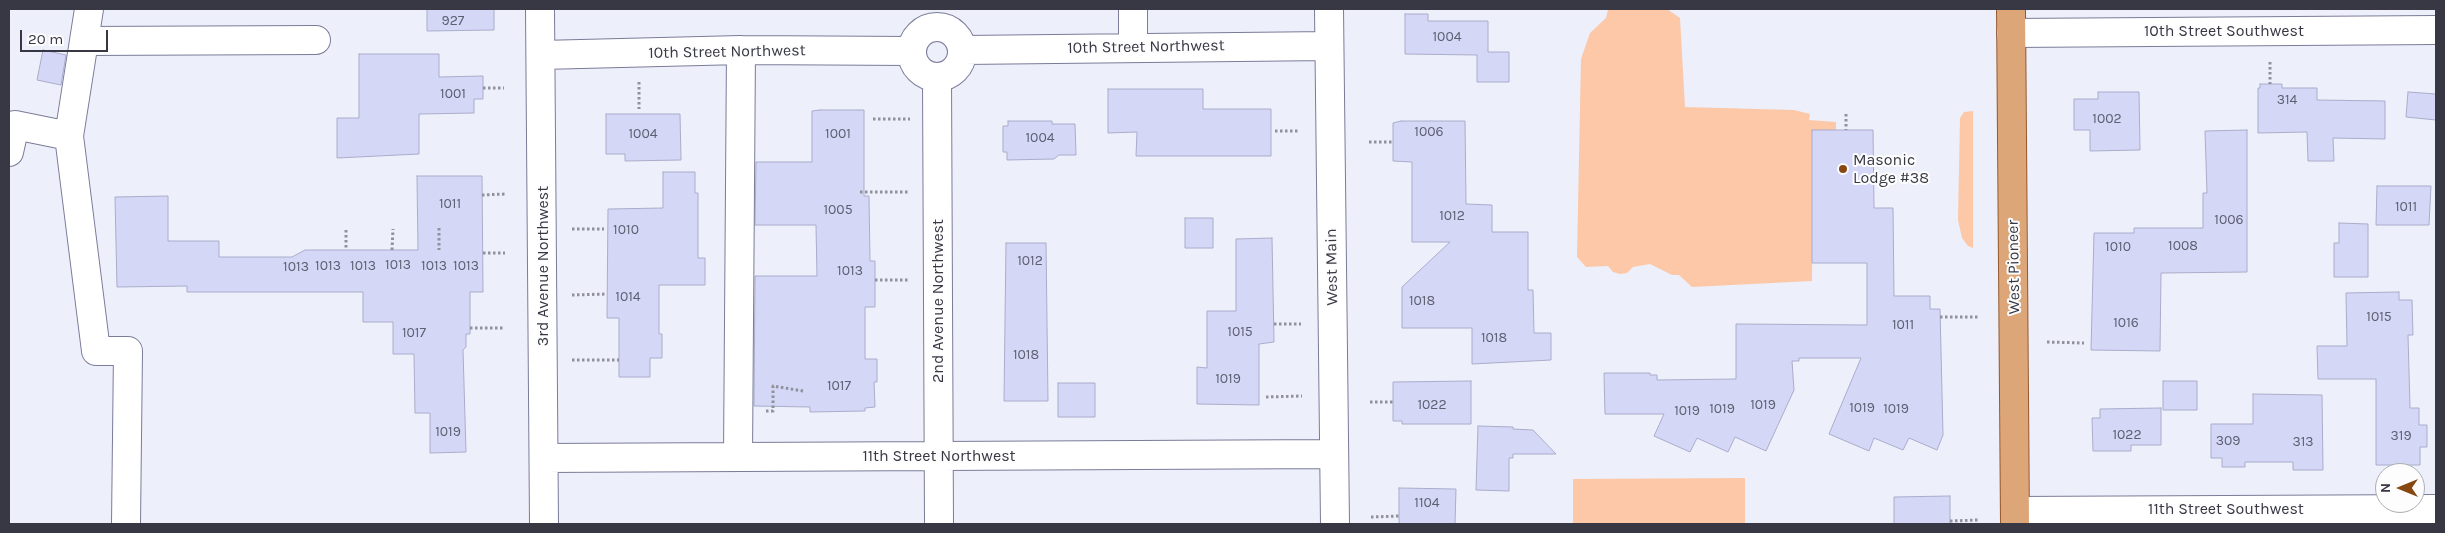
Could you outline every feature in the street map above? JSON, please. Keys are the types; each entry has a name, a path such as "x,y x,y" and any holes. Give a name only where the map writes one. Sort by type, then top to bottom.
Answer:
{"main road":[{"name":"West Pioneer","path":"2011,21 2015,517"}],"street":[{"path":"89,9 69,136 96,351 128,351 126,524"},
{"name":"3rd Avenue Northwest","path":"540,9 544,524"},
{"path":"1132,48 1133,9"},
{"name":"West Main","path":"1329,9 1335,524"},
{"path":"937,18 946,28 954,33 960,41 963,50 961,60 955,69 947,75 937,77 921,71 914,62 912,51 915,41 937,18"},
{"name":"10th Street Southwest","path":"2011,21 2436,30"},
{"path":"84,41 316,40"},
{"name":"10th Street Northwest","path":"963,50 1328,46"},
{"path":"738,456 741,50"},
{"name":"10th Street Northwest","path":"541,55 741,50 912,51"},
{"name":"2nd Avenue Northwest","path":"937,77 939,524"},
{"path":"9,152 15,125 69,136"},
{"name":"11th Street Northwest","path":"544,458 1334,454"},
{"name":"11th Street Southwest","path":"2015,517 2436,509"}],"path":[{"path":"2270,62 2270,84"},
{"path":"639,80 639,108"},
{"path":"483,88 504,88"},
{"path":"1846,114 1846,130"},
{"path":"873,119 912,119"},
{"path":"1275,131 1298,131"},
{"path":"1369,142 1393,142"},
{"path":"860,192 912,192"},
{"path":"482,195 505,194"},
{"path":"439,228 439,250"},
{"path":"392,250 393,229"},
{"path":"572,229 604,229"},
{"path":"346,230 346,250"},
{"path":"483,253 505,253"},
{"path":"875,280 911,280"},
{"path":"572,295 607,294"},
{"path":"1940,317 1978,317"},
{"path":"1274,324 1302,324"},
{"path":"470,328 505,328"},
{"path":"2047,342 2084,343"},
{"path":"572,360 619,360"},
{"path":"764,411 773,411 774,386 803,391"},
{"path":"1266,396 1302,396"},
{"path":"1370,402 1393,402"},
{"path":"1371,517 1399,516"},
{"path":"1950,520 1978,520"}],"shaded area":[{"path":"1667,9 1680,18 1685,107 1794,110 1810,114 1809,120 1836,122 1836,130 1813,130 1812,281 1692,287 1679,275 1672,275 1650,264 1633,267 1627,273 1620,274 1613,272 1608,266 1586,267 1577,257 1581,59 1590,33 1606,18 1608,10"},
{"path":"1973,111 1973,248 1968,246 1962,238 1958,220 1960,118 1964,112"},
{"path":"1745,478 1745,524 1573,524 1573,479"}],"building":[{"path":"427,9 494,9 494,30 427,31"},
{"path":"1405,14 1428,14 1428,21 1488,21 1488,52 1509,52 1509,82 1477,82 1477,55 1405,54"},
{"path":"43,50 66,55 61,85 37,80"},
{"path":"359,54 439,54 439,77 483,76 483,99 474,99 474,113 419,114 419,154 337,158 337,118 359,118"},
{"path":"2260,84 2282,84 2282,88 2317,88 2317,100 2385,101 2385,139 2333,138 2334,161 2308,161 2307,132 2258,133 2258,88 2260,88"},
{"path":"1108,89 1203,89 1203,109 1271,109 1271,156 1136,156 1137,132 1108,133"},
{"path":"2098,92 2139,92 2140,150 2090,151 2090,130 2074,130 2074,99 2098,99"},
{"path":"2408,92 2436,94 2436,120 2406,117"},
{"path":"864,110 864,196 869,196 870,261 875,261 875,307 865,307 865,359 877,359 877,382 874,382 875,407 865,408 865,411 810,412 810,407 754,406 755,276 817,276 816,225 755,225 756,162 812,162 812,111"},
{"path":"606,114 680,114 681,160 625,161 625,154 606,154"},
{"path":"1008,121 1052,121 1052,124 1075,124 1076,155 1059,155 1054,159 1007,160 1007,152 1003,152 1003,126 1008,126"},
{"path":"1401,121 1465,121 1466,204 1492,205 1492,232 1528,232 1528,290 1533,290 1534,333 1551,333 1551,360 1472,364 1472,328 1402,328 1402,287 1450,242 1412,242 1412,162 1393,161 1393,123"},
{"path":"1812,130 1873,130 1874,208 1893,208 1894,296 1930,296 1930,309 1940,309 1943,435 1937,450 1909,438 1903,450 1874,438 1869,451 1829,434 1861,358 1799,358 1799,361 1792,361 1794,390 1766,451 1735,437 1728,452 1697,438 1690,452 1654,436 1664,414 1605,414 1604,373 1650,373 1650,375 1657,375 1657,380 1736,379 1736,324 1867,325 1867,263 1812,263"},
{"path":"2247,130 2247,272 2161,273 2160,351 2091,350 2094,233 2134,233 2134,228 2203,228 2203,193 2207,193 2205,131"},
{"path":"663,172 695,172 695,193 698,193 698,258 705,258 705,285 659,285 659,334 662,334 662,358 650,358 650,377 619,377 619,318 607,318 608,209 663,208"},
{"path":"417,176 482,176 483,292 470,292 470,334 466,334 466,347 463,350 466,452 430,453 430,413 415,413 414,354 393,354 393,322 363,322 363,292 187,292 187,286 117,287 115,197 168,196 168,241 219,241 219,257 292,257 305,250 418,250"},
{"path":"2377,186 2431,186 2429,225 2376,225"},
{"path":"1185,218 1213,218 1213,248 1185,248"},
{"path":"2339,223 2368,224 2368,277 2334,277 2334,243 2339,243"},
{"path":"1272,238 1274,342 1259,344 1259,405 1197,404 1197,367 1207,368 1207,311 1236,311 1236,239"},
{"path":"1006,243 1046,243 1048,401 1004,401"},
{"path":"2399,292 2399,300 2412,300 2413,335 2408,335 2410,408 2419,408 2419,425 2427,425 2427,447 2420,447 2420,463 2376,463 2376,379 2318,379 2317,346 2347,346 2346,293"},
{"path":"1471,381 1471,424 1402,424 1402,421 1393,421 1393,382"},
{"path":"2163,381 2197,381 2197,410 2163,410"},
{"path":"1058,383 1095,383 1095,417 1058,417"},
{"path":"2253,394 2322,395 2323,470 2293,470 2293,462 2245,462 2245,467 2222,467 2222,458 2211,458 2211,424 2253,424"},
{"path":"2161,408 2161,445 2131,445 2131,451 2093,451 2092,418 2100,418 2100,409"},
{"path":"1478,426 1513,427 1513,429 1533,430 1556,454 1513,454 1513,458 1509,458 1509,491 1476,490"},
{"path":"1399,488 1456,489 1455,524 1399,524"},
{"path":"1950,496 1950,524 1894,524 1894,497"}],"place":[{"name":"Masonic Lodge #38","path":"1843,169"}]}
